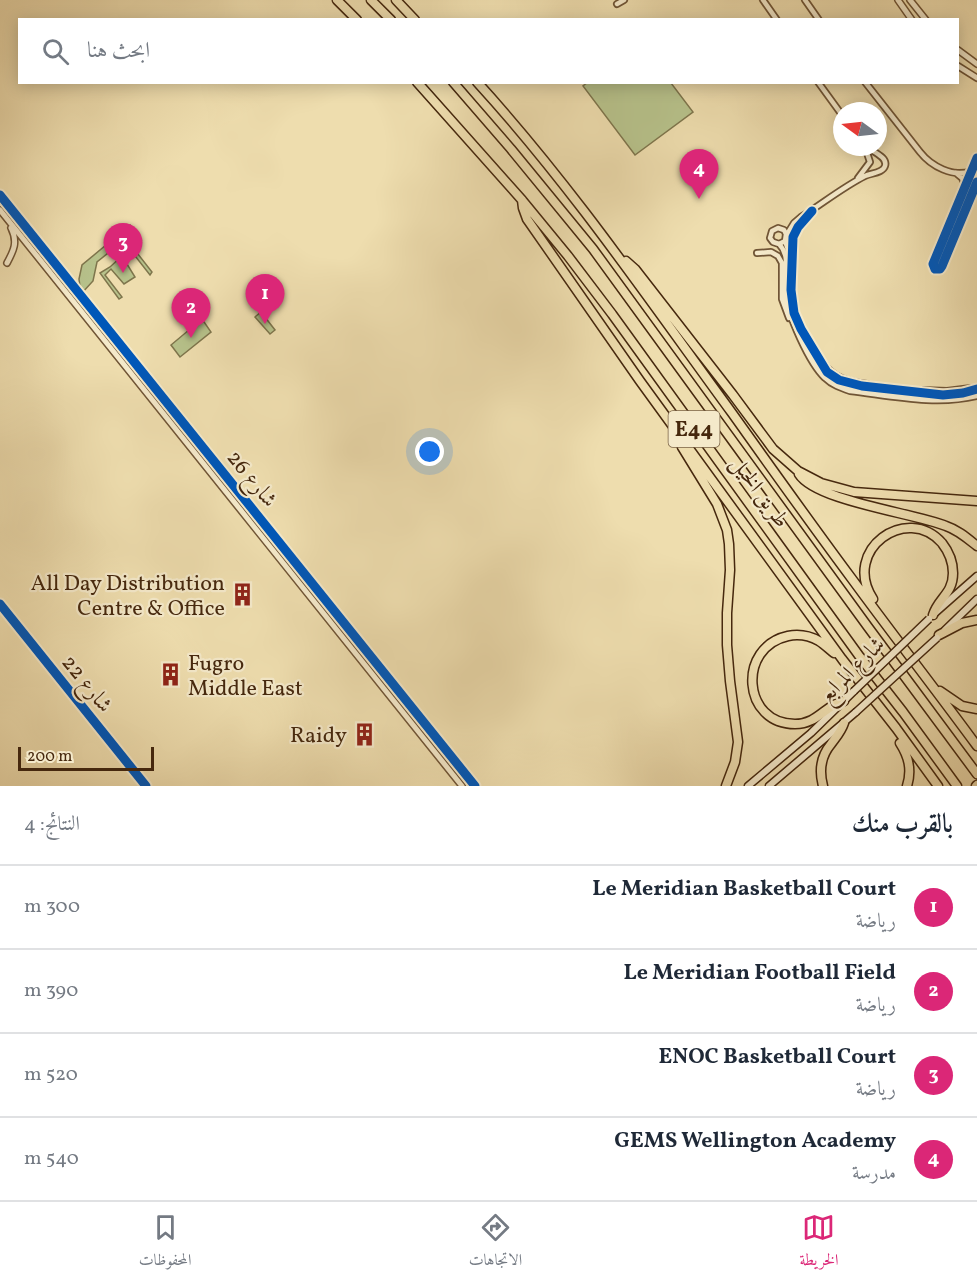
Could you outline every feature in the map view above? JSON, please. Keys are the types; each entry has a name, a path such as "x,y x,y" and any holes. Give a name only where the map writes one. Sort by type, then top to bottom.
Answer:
{"highway":[{"path":"337,0 355,18"},
{"path":"371,0 390,18"},
{"path":"396,0 413,18"},
{"name":"طريق الخيل","path":"419,84 522,200 568,256 957,786"},
{"name":"طريق الخيل","path":"455,84 518,157 602,261 977,774"},
{"path":"479,84 542,157 620,258 977,746"},
{"path":"522,200 527,219 640,381 842,659 938,786"},
{"path":"620,258 634,269 773,449 798,471 806,482 825,492 948,526 977,546"},
{"path":"669,420 672,432 711,492 727,530 730,563 727,645 738,742 735,762 726,786"},
{"path":"798,471 821,483 854,492 977,501"},
{"path":"880,616 879,609 866,586 864,572 867,559 873,547 882,538 894,531 906,528 931,534 945,547 951,560 953,574 950,588 931,617"},
{"path":"938,637 962,623 977,620"},
{"path":"842,659 818,641 802,635 784,637 775,640 761,652 756,660 752,689 760,707 773,718 794,724 809,722 844,701"},
{"path":"934,686 962,706 977,709"},
{"path":"824,786 821,770 825,753 841,732 844,723"},
{"path":"896,728 910,765 907,786"}],"main road":[{"name":"شارع المرابع","path":"748,786 805,739 931,617 977,576"},
{"name":"شارع المرابع","path":"768,786 844,723 977,599"}],"street":[{"path":"617,4 624,0"},
{"path":"763,0 776,18"},
{"path":"805,0 818,18"},
{"path":"898,0 911,18"},
{"path":"910,0 924,18"},
{"path":"959,51 976,63"},
{"path":"959,67 976,78"},
{"path":"819,84 833,103"},
{"path":"867,84 925,158 939,167 956,173 971,171"},
{"path":"856,180 870,162 869,156"},
{"path":"779,244 786,238 797,220 856,180 869,173 882,171 885,166 884,158 881,156"},
{"path":"977,158 933,264 935,269 940,269 942,266 977,182"},
{"path":"956,173 965,185"},
{"name":"شارع 26","path":"0,195 475,786"},
{"name":"شارع 26","path":"0,210 462,786"},
{"path":"812,211 795,232 792,243 791,290 794,309 832,373 863,383 932,391 977,388"},
{"path":"5,216 14,232 16,242 7,263"},
{"path":"791,263 785,232 780,228 775,228 770,235 771,240 779,244 786,254 785,293 793,322 826,379 850,391 934,400 954,400 977,396"},
{"path":"30,246 43,249"},
{"path":"757,253 771,252 780,260 783,305 793,322"},
{"path":"253,525 258,525 262,521"},
{"name":"شارع 22","path":"0,604 146,786"}],"green space":[{"path":"586,84 672,84 693,112 635,155 583,86"},
{"path":"130,225 141,240 123,241 97,262 93,281 81,294 79,279 82,265"},
{"path":"130,248 134,249 152,272 150,275 132,252 125,257 123,254"},
{"path":"122,256 135,277 124,284 111,269 105,275 122,297 119,299 100,273"},
{"path":"261,312 275,330 270,334 255,317"},
{"path":"202,319 211,332 180,357 171,345"}],"cycle path":[{"path":"977,158 933,264 935,269 940,269 942,266 977,182"},
{"path":"0,195 475,786"},
{"path":"812,211 798,227 793,237 791,290 794,313 801,329 827,372 839,380 862,386 943,395 977,389"},
{"path":"0,604 146,786"}],"place":[{"name":"GEMS Wellington Academy","path":"699,199"},
{"name":"ENOC Basketball Court","path":"123,273"},
{"name":"Le Meridian Basketball Court","path":"265,324"},
{"name":"Le Meridian Football Field","path":"191,338"},
{"name":"All Day Distribution Centre & Office","path":"243,595"},
{"name":"Fugro Middle East","path":"170,675"},
{"name":"Raidy","path":"365,734"}]}
